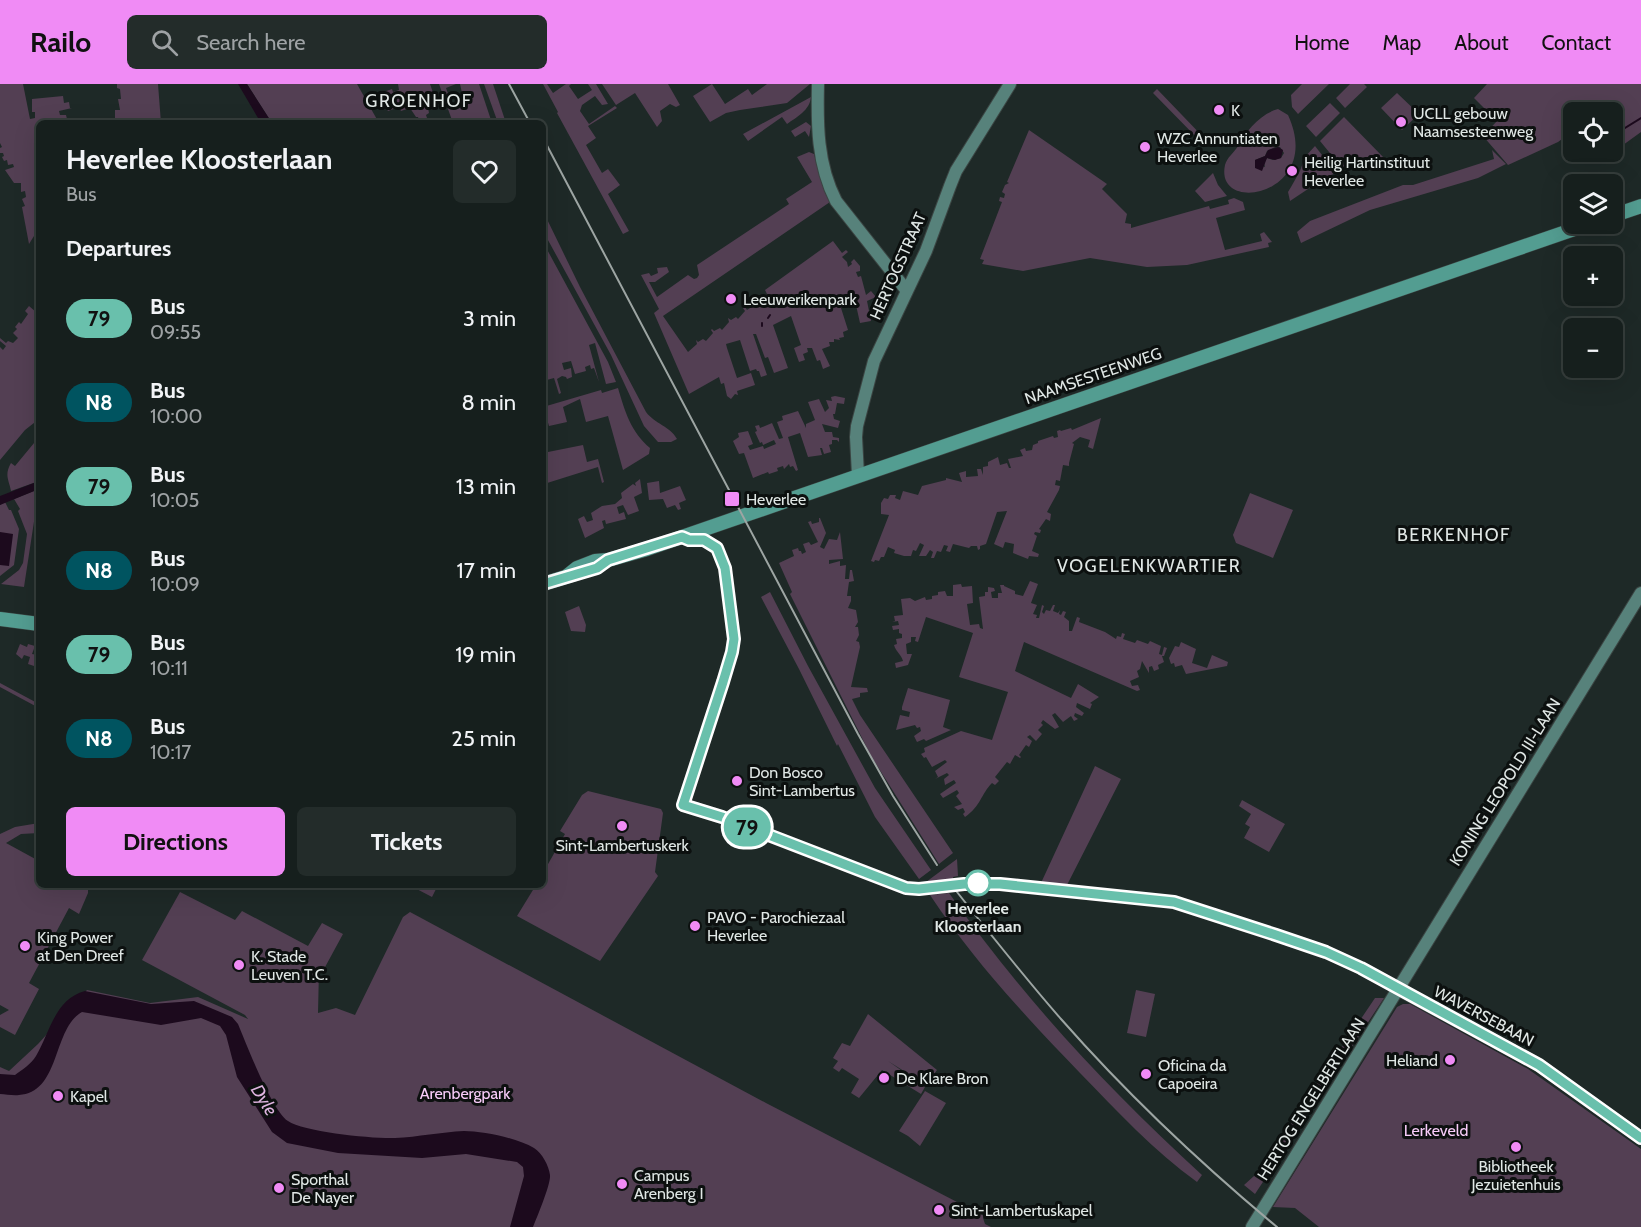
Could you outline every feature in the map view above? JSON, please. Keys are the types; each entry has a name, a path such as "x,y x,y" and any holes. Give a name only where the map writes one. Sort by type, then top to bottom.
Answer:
{"main road":[{"path":"1623,212 1641,206"},
{"name":"NAAMSESTEENWEG","path":"546,583 567,576 577,568 591,562 600,559 608,560 728,521 1563,233"},
{"path":"0,619 36,624"}],"street":[{"path":"818,84 818,136 830,189 836,201 907,291"},
{"name":"HERTOGSTRAAT","path":"858,475 857,426 871,369 926,251 956,171 1010,84"},
{"name":"KONING LEOPOLD III-LAAN","path":"1398,989 1641,593"},
{"name":"WAVERSEBAAN","path":"1398,989 1539,1065 1641,1138"},
{"name":"HERTOG ENGELBERTLAAN","path":"1252,1227 1398,989"}],"green space":[{"path":"0,84 23,84 30,119 35,118 35,112 32,112 32,99 63,96 64,103 69,102 72,108 59,111 60,115 66,115 67,120 36,120 36,233 29,244 22,207 25,206 22,199 26,197 25,191 21,192 21,183 14,183 5,170 14,167 13,164 8,165 7,160 4,161 3,153 0,153 2,147 0,143"},
{"path":"117,84 158,84 161,120 115,120 115,110 120,110 118,99 121,99 120,89 117,88"},
{"path":"247,84 357,84 377,120 270,120"},
{"path":"398,84 430,84 437,104 428,108 429,113 426,115 428,120 419,120 410,108 401,111 399,107 388,111 378,94 392,89 393,92 399,90"},
{"path":"439,84 456,84 446,88 454,110 468,105 466,96 458,98 457,95 462,93 460,84 479,84 491,120 452,120"},
{"path":"484,84 493,84 505,120 497,120"},
{"path":"543,84 547,84 553,93 566,84 571,84 569,86 578,99 592,90 588,84 596,84 608,104 602,105 595,96 582,105 580,111 589,124 615,106 617,108 588,126 596,138 586,145 602,173 608,169 620,185 608,194 629,231 623,234"},
{"path":"602,84 668,84 680,105 676,107 670,104 660,111 662,121 657,127 635,93 616,105"},
{"path":"712,84 725,104 748,89 752,95 767,84 810,84 787,103 726,113 710,122 693,96"},
{"path":"1302,84 1329,84 1298,114 1292,107 1291,95"},
{"path":"1350,84 1364,84 1367,87 1345,108 1336,98"},
{"path":"1487,84 1641,84 1641,132 1623,145 1623,102 1563,102 1563,138 1508,165 1483,136 1497,121 1474,98"},
{"path":"1157,89 1206,140 1202,143 1153,93"},
{"path":"1397,93 1419,114 1402,130 1381,108"},
{"path":"811,97 806,109 787,124 782,117 748,141 743,134"},
{"path":"1330,103 1340,113 1316,137 1306,126"},
{"path":"1278,109 1288,115 1295,142 1292,164 1281,179 1266,189 1250,193 1235,190 1226,181 1226,162 1249,129 1271,111","holes":["1280,147 1284,153 1281,158 1273,160 1267,158 1264,163 1265,167 1255,163 1255,160 1265,156 1267,151"]},
{"path":"1344,117 1385,159 1369,157 1343,169 1320,141"},
{"path":"806,122 811,126 809,137 805,131 795,137 791,131"},
{"path":"1029,130 1107,184 1102,189 1127,214 1125,223 1131,224 1131,228 1209,206 1210,209 1229,204 1228,200 1234,198 1243,202 1245,210 1216,218 1225,250 1262,241 1260,234 1264,232 1272,242 1268,243 1269,247 1187,265 1147,267 1090,258 1023,271 982,264 984,260 980,259 1002,202 999,201 1000,197 1004,198 1005,194 1002,192 1005,185 1009,183 1007,182"},
{"path":"1315,146 1336,173 1290,201 1288,192 1305,157"},
{"path":"1492,150 1506,164 1478,178 1370,210 1301,243 1297,232 1310,221 1403,185 1413,185 1494,159"},
{"path":"809,152 814,154 830,202 663,316 688,352 697,344 696,340 706,341 713,333 712,329 722,330 729,322 728,318 738,319 745,311 743,308 747,310 754,307 762,300 760,297 767,294 765,290 833,241 842,253 846,250 848,252 842,257 848,267 854,259 860,266 860,271 856,272 858,277 861,276 866,295 871,291 876,297 867,301 871,321 860,323 856,305 851,304 841,308 848,330 843,332 844,337 839,338 840,340 834,339 834,342 829,342 830,346 822,349 830,366 823,369 812,348 807,348 808,352 803,354 805,360 799,362 794,348 801,345 791,316 773,325 788,368 774,373 768,357 765,358 756,334 753,334 767,375 761,377 756,369 750,371 740,340 726,344 737,378 751,373 755,385 737,391 738,395 735,394 731,399 727,396 724,383 721,384 719,377 689,394 654,313 659,309 641,275 649,273 651,276 658,273 657,268 667,267 669,272 655,282 649,282 657,297 688,275 694,279 697,278 699,275 697,265 789,204 786,199 812,182 797,157"},
{"path":"1213,173 1218,185 1227,196 1205,202 1195,191"},
{"path":"546,217 646,412 677,439 671,442 658,442 644,426 611,355 546,236"},
{"path":"546,248 608,362 616,382 606,384 595,343 589,345 599,382 594,368 591,369 590,365 585,367 586,371 575,374 571,361 562,363 564,370 571,368 572,377 567,379 562,376 557,379 561,393 559,394 554,378 546,380"},
{"path":"29,306 36,312 36,421 25,430 0,460 0,347 3,350 6,346 0,338 6,343 8,341 13,343 18,338 13,333 17,329 15,327 19,322 21,324 28,314 25,311"},
{"path":"618,388 633,428 650,448 649,454 623,470 608,416 586,422 580,399 563,407 567,422 549,426 546,416 546,406 601,390 602,393"},
{"path":"831,397 845,398 844,404 837,403 835,414 833,414 834,419 840,421 838,428 822,424 825,432 832,432 833,437 839,438 839,442 832,440 832,444 829,445 831,452 824,454 820,448 822,455 808,457 800,433 788,437 798,470 796,471 793,466 790,467 789,464 784,469 783,466 777,468 778,471 753,478 744,453 739,454 733,441 739,437 738,433 748,431 753,444 748,446 750,450 763,446 764,449 776,444 774,440 763,445 762,442 760,443 755,426 759,425 760,428 772,423 779,439 783,438 777,422 783,420 782,416 798,411 806,428 806,424 815,420 808,402 819,399 825,412 829,408 826,400 832,401"},
{"path":"1101,418 1093,449 1088,447 1090,440 1080,437 1072,443 1074,444 1069,466 1063,465 1060,481 1056,480 1055,485 1060,486 1047,512 1051,514 1050,521 1046,519 1039,529 1040,533 1035,532 1034,534 1037,536 1032,551 1039,554 1038,557 1029,556 1028,559 1013,553 1014,544 1005,542 1003,548 994,544 1007,511 997,512 986,544 980,546 978,550 977,546 969,548 953,544 950,552 946,551 948,546 944,545 941,552 937,551 934,558 931,558 933,552 930,550 926,556 919,556 924,545 920,543 911,556 894,553 895,550 888,547 884,557 881,557 879,561 871,561 889,515 881,514 881,503 884,498 888,499 890,495 896,495 895,498 900,500 903,491 918,495 922,486 946,480 946,478 962,482 959,473 966,471 966,477 978,476 977,469 981,469 983,475 983,467 988,466 988,462 998,457 1000,465 1007,463 1011,468 1008,459 1023,456 1020,450 1025,448 1026,451 1032,450 1033,445 1038,441 1053,436 1058,437 1057,431 1071,428 1072,430"},
{"path":"36,441 36,482 11,491 7,474 11,463 15,466"},
{"path":"583,445 587,462 598,459 604,482 602,483 598,467 546,483 546,452"},
{"path":"640,479 642,493 634,497 639,511 628,515 623,505 617,507 619,514 624,512 626,519 606,524 605,520 602,521 604,528 585,538 578,519 584,516 587,522 593,520 591,513 602,506 615,504 622,498 621,493 633,484 636,486 635,483"},
{"path":"659,481 660,493 680,486 686,500 679,503 681,509 678,510 675,505 667,508 663,499 649,500 647,483"},
{"path":"36,490 36,509 24,587 1,584 19,570 23,563 27,534 18,511 20,509 14,499"},
{"path":"1250,493 1293,510 1273,558 1236,543 1233,535"},
{"path":"5,502 19,529 14,565 0,576 0,505"},
{"path":"819,518 826,533 820,547 824,549 829,539 837,540 840,532 843,559 829,560 829,564 840,561 840,566 846,565 845,579 849,579 850,570 852,570 854,581 849,582 847,596 851,596 851,601 848,608 856,610 858,622 855,627 858,627 859,635 856,641 859,642 860,647 851,687 867,688 868,692 860,693 860,697 852,699 860,715 953,853 939,864 871,756 790,594 792,592 779,563 794,556 792,550 798,548 802,554 806,552 803,544 809,542 811,545 818,542 808,522 811,521 812,524 819,522"},
{"path":"1030,581 1038,584 1031,603 1037,605 1033,614 1037,615 1036,618 1039,618 1042,605 1044,614 1046,610 1050,611 1055,605 1053,611 1058,613 1060,610 1061,615 1063,611 1066,612 1064,617 1069,621 1069,631 1072,631 1077,617 1080,618 1079,622 1116,639 1117,636 1121,637 1122,633 1125,634 1123,639 1135,643 1137,640 1148,644 1150,641 1161,646 1159,654 1162,655 1164,647 1167,648 1162,656 1164,662 1158,665 1159,669 1154,671 1152,666 1149,667 1149,673 1142,661 1137,671 1139,677 1130,681 1132,686 1138,685 1140,690 1137,691 1024,642 1015,671 1071,698 1078,684 1099,697 1090,703 1092,704 1090,709 1077,703 1076,707 1084,713 1082,716 1075,713 1074,716 1078,719 1074,721 1071,716 1063,722 1055,713 1052,715 1059,727 1055,729 1043,720 1041,723 1043,725 1038,730 1042,734 1036,741 1030,735 1027,737 1032,741 1029,747 1026,745 1019,755 1020,758 1015,755 1010,764 1007,762 995,777 999,781 995,785 992,783 974,809 965,817 963,808 958,810 954,807 962,804 956,796 959,793 957,790 943,798 940,794 956,783 954,780 945,785 944,779 949,775 947,773 935,779 938,777 935,771 947,762 945,760 932,767 926,757 924,758 921,754 925,752 924,748 961,731 992,740 1008,692 959,677 973,633 926,617 918,642 915,641 916,637 911,637 911,642 906,644 907,654 912,654 908,665 896,668 895,663 903,661 894,645 897,644 896,639 902,638 902,634 899,633 899,629 893,630 892,626 899,625 898,621 892,622 895,621 894,616 903,615 901,599 910,598 915,601 925,597 926,600 932,599 932,596 938,595 938,592 945,591 947,596 953,596 953,585 961,584 962,587 972,586 973,603 967,604 970,625 979,624 983,629 979,597 985,596 988,587 994,588 995,591 991,592 992,598 998,598 998,593 1002,593 1000,585 1023,596"},
{"path":"770,592 875,788 931,870 919,879 875,817 838,744 837,746 761,597"},
{"path":"579,606 586,625 585,632 571,631 565,612"},
{"path":"1181,642 1196,649 1192,663 1207,668 1212,655 1228,662 1227,666 1186,674 1182,665 1175,667 1169,658 1175,646 1179,647"},
{"path":"20,644 27,647 28,644 35,646 32,654 36,655 34,666 28,664 30,657 24,655 22,659 16,654"},
{"path":"0,683 36,702 36,706 0,687"},
{"path":"908,688 950,700 943,727 951,730 926,741 924,739 917,742 914,736 921,731 920,727 917,728 915,725 896,730 900,715 909,717 910,712 902,710"},
{"path":"1095,766 1121,779 1067,885 1041,883"},
{"path":"588,791 661,809 663,813 655,872 658,876 600,961 517,916 534,888 546,888 546,868 565,834 560,831 582,795"},
{"path":"1242,800 1285,824 1269,852 1244,838 1250,827 1245,824 1251,814 1239,806"},
{"name":"King Power at Den Dreef","path":"36,824 36,833 21,834 6,843 36,859 36,888 88,888 88,893 79,914 69,908 29,983 39,989 15,1035 0,1027 0,1015 9,1010 0,1005 0,834 15,827"},
{"path":"957,859 958,876 953,877 953,880 926,882"},
{"path":"415,888 436,888 432,897"},
{"name":"Arenbergpark","path":"180,892 235,920 242,911 308,946 322,923 343,934 324,969 319,970 318,1013 336,1008 355,1015 403,917 410,912 766,1103 984,1216 985,1224 991,1227 0,1227 0,1067 9,1071 38,1044 87,990 150,1003 198,997 248,1019 245,1015 142,960"},
{"path":"949,893 1007,970 1068,1041 1133,1109 1202,1175 1197,1182 1151,1144 1122,1116 1001,987 930,895"},
{"path":"1136,990 1155,994 1146,1037 1127,1033"},
{"path":"1375,998 1384,998 1255,1194 1244,1185 1264,1167 1282,1136"},
{"name":"Lerkeveld","path":"1410,1004 1528,1069 1641,1149 1641,1227 1319,1227 1295,1208 1273,1207 1397,1007"},
{"path":"868,1014 937,1070 926,1085 888,1061 925,1087 921,1094 882,1070 859,1098 851,1093 859,1079 842,1068 839,1072 833,1068 838,1061 833,1058 842,1043 850,1046"},
{"path":"925,1091 946,1103 920,1146 899,1131"}],"water":[{"path":"238,84 247,84 270,120 259,120"},
{"path":"1278,147 1283,150 1281,158 1275,160 1267,158 1262,171 1255,168 1255,160 1265,156 1268,150"},
{"path":"36,482 36,490 0,505 0,496"},
{"path":"0,532 13,534 9,566 0,565"},
{"name":"Dyle","path":"85,991 151,1004 194,1001 232,1017 238,1024 260,1076 275,1104 288,1121 296,1125 340,1134 385,1138 472,1131 527,1144 540,1153 550,1175 533,1227 510,1227 524,1176 523,1167 517,1162 466,1154 422,1158 338,1153 287,1143 272,1132 237,1077 226,1035 220,1026 201,1018 161,1025 82,1012 72,1020 65,1032 49,1072 42,1083 33,1091 19,1095 0,1094 0,1074 15,1075 29,1064 36,1056 60,1009 75,995"}],"waterway":[{"path":"1623,129 1641,118"}],"railway":[{"path":"509,84 528,120"},
{"path":"546,144 858,734 893,796 937,865"},
{"path":"957,892 1086,1047 1192,1153 1277,1227"}],"bus line":[{"name":"79","path":"546,583 594,569 608,560 682,537 689,540 704,540 717,548 725,568 734,639 723,682 683,805 722,817 906,888 919,889 978,883 1000,884 1174,902 1293,940 1361,968 1539,1065 1641,1138"}],"place":[{"name":"K","path":"1219,110"},
{"name":"UCLL gebouw Naamsesteenweg","path":"1401,122"},
{"name":"WZC Annuntiaten Heverlee","path":"1145,147"},
{"name":"Heilig Hartinstituut Heverlee","path":"1292,171"},
{"name":"Leeuwerikenpark","path":"731,299"},
{"name":"Heverlee","path":"732,499"},
{"name":"Don Bosco Sint-Lambertus","path":"737,781"},
{"name":"Sint-Lambertuskerk","path":"622,826"},
{"name":"Heverlee Kloosterlaan","path":"978,883"},
{"name":"PAVO - Parochiezaal Heverlee","path":"695,926"},
{"name":"King Power at Den Dreef","path":"25,946"},
{"name":"K. Stade Leuven T.C.","path":"239,965"},
{"name":"Heliand","path":"1450,1060"},
{"name":"Oficina da Capoeira","path":"1146,1074"},
{"name":"De Klare Bron","path":"884,1078"},
{"name":"Kapel","path":"58,1096"},
{"name":"Bibliotheek Jezuietenhuis","path":"1516,1147"},
{"name":"Campus Arenberg I","path":"622,1184"},
{"name":"Sporthal De Nayer","path":"279,1188"},
{"name":"Sint-Lambertuskapel","path":"939,1210"}],"district":[{"name":"GROENHOF","path":"419,101"},
{"name":"BERKENHOF","path":"1454,535"},
{"name":"VOGELENKWARTIER","path":"1149,566"}]}
